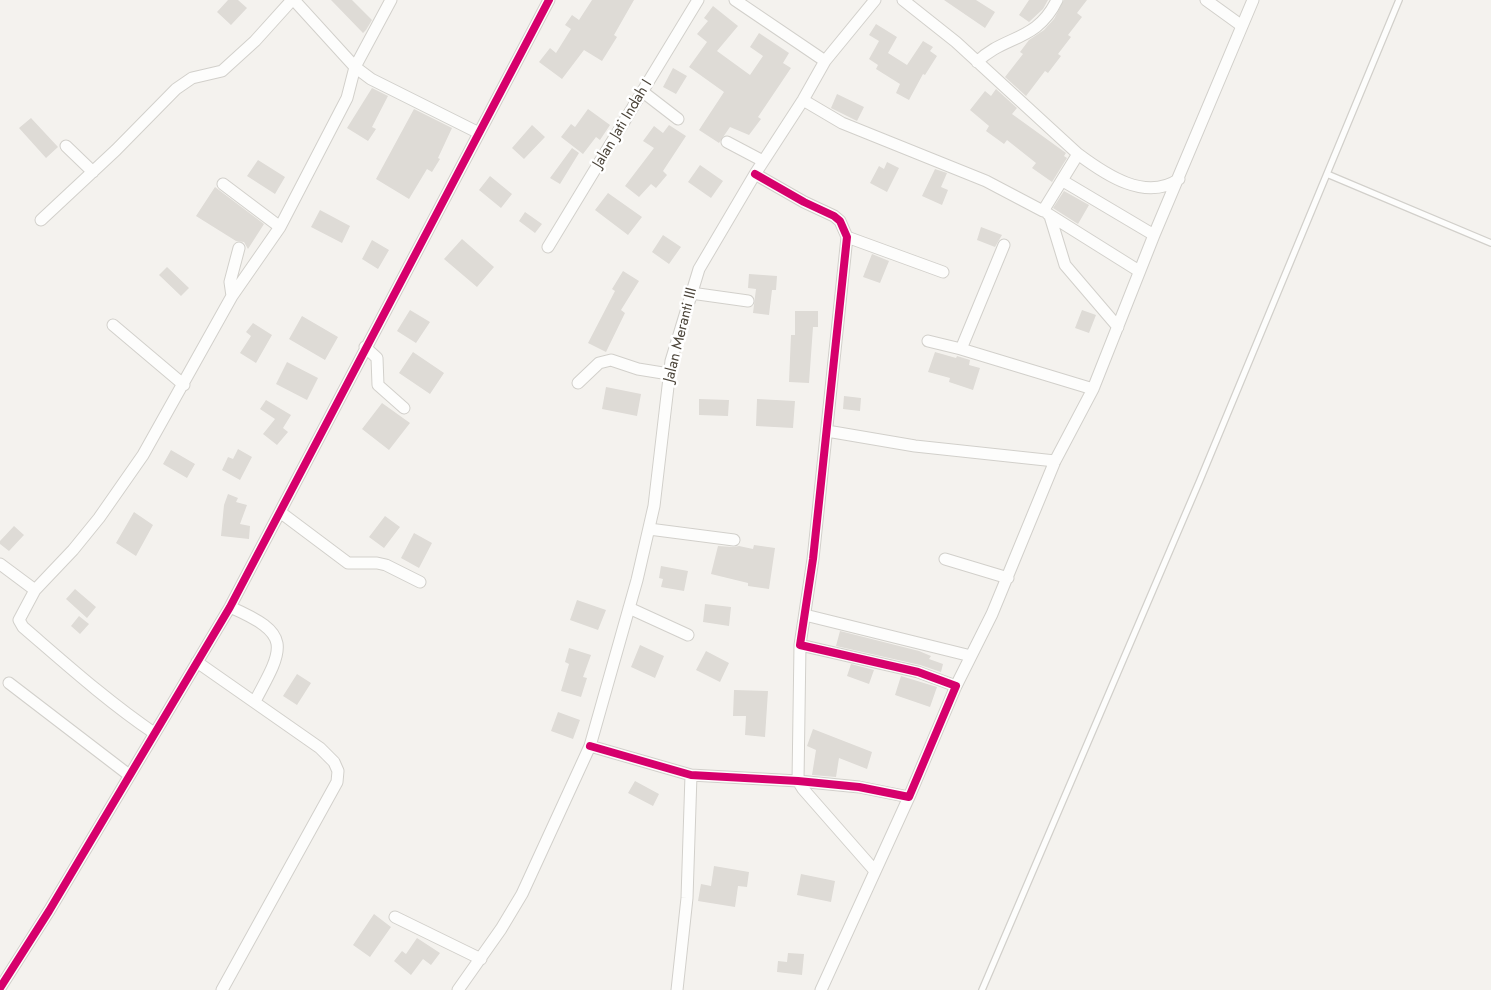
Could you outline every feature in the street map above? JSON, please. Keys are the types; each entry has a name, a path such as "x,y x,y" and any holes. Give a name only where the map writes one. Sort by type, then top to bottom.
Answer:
{"street":[{"path":"40,220 93,172 176,89 192,78 222,71 255,41 293,0 355,67 383,86 479,132"},
{"path":"154,733 121,711 85,682 20,624 19,620 26,603 35,590 99,518 143,456 232,296 280,227 347,98 355,67 391,0"},
{"path":"0,988 230,607 548,0"},
{"name":"Jalan Jati Indah I","path":"548,247 698,0"},
{"path":"735,0 825,61"},
{"name":"Jalan Meranti III","path":"458,990 481,959 522,894 590,746 649,530 654,506 669,374 690,293 699,269 825,61 875,0"},
{"path":"903,0 977,62 1078,154 1108,174 1151,189 1165,187 1179,179"},
{"path":"977,62 989,50 1008,44 1032,31 1043,20 1057,0"},
{"path":"1206,0 1242,26"},
{"path":"821,990 909,797 956,686 1008,578 1055,461 1093,389 1154,235 1253,0"},
{"path":"643,92 678,119"},
{"path":"803,100 842,124 986,181 1046,214 1140,271"},
{"path":"727,142 763,161"},
{"path":"66,146 93,172"},
{"path":"1078,154 1046,214 1065,265 1118,327"},
{"path":"755,174 804,202 834,216 840,221 847,237 813,559 800,644 798,781 875,871"},
{"path":"1063,181 1154,235"},
{"path":"223,184 280,227"},
{"path":"847,237 943,272"},
{"path":"962,349 1004,245"},
{"path":"232,296 230,282 239,248"},
{"path":"690,293 748,301"},
{"path":"113,325 184,385"},
{"path":"928,340 1093,389"},
{"path":"366,347 377,358 378,385 404,408"},
{"path":"578,383 599,363 611,360 638,369 669,374"},
{"path":"827,431 915,446 1055,461"},
{"path":"280,512 348,563 377,562 420,582"},
{"path":"649,530 734,540"},
{"path":"945,559 1008,578"},
{"path":"0,564 35,590"},
{"path":"230,607 265,624 275,634 278,647 255,701"},
{"path":"629,608 688,635"},
{"path":"805,615 971,656"},
{"path":"800,644 918,672 956,686"},
{"path":"197,662 320,748 334,762 338,771 337,782 222,990"},
{"path":"10,684 129,775"},
{"path":"590,746 691,775 798,781 859,787 909,797"},
{"path":"678,990 687,898 691,775"},
{"path":"395,918 481,959"}],"lane":[{"path":"982,990 1200,480 1399,0"},
{"path":"1327,174 1491,243"}],"building":[{"path":"228,0 238,0 247,8 231,25 217,12"},
{"path":"331,0 352,0 372,20 366,30 363,33"},
{"path":"592,0 634,0 614,35 617,37 602,61 584,50 562,79 539,62 550,48 556,53 571,29 565,25 572,15 579,20"},
{"path":"944,0 976,0 995,12 985,28"},
{"path":"1029,0 1048,0 1043,9 1029,22 1019,15"},
{"path":"1064,0 1087,0 1077,13 1082,17 1068,35 1071,37 1058,54 1061,56 1048,73 1045,71 1026,96 1005,77 1023,54 1020,52 1029,40 1044,30 1054,19"},
{"path":"713,6 738,26 717,51 750,75 763,56 750,47 759,33 789,53 783,63 791,68 758,117 761,119 749,135 730,127 719,143 699,130 724,92 689,67 707,42 697,34 708,21 704,18"},
{"path":"876,24 897,37 888,53 907,65 923,41 933,47 930,51 937,56 925,75 923,74 909,100 896,93 900,84 876,69 878,65 869,59 879,41 869,35"},
{"path":"673,68 687,76 676,94 663,87"},
{"path":"372,88 388,96 372,127 376,129 368,141 347,128"},
{"path":"996,89 1017,108 1012,114 1066,153 1064,156 1067,158 1052,182 1032,168 1036,163 1007,140 1004,144 986,131 989,126 970,110 985,91 991,96"},
{"path":"837,94 864,107 857,121 831,108"},
{"path":"414,109 452,128 438,158 440,159 432,172 427,169 409,199 376,179"},
{"path":"588,109 610,125 600,140 596,137 583,154 561,137 571,124 575,127"},
{"path":"31,118 58,147 46,158 19,128"},
{"path":"532,125 545,137 524,159 512,148"},
{"path":"669,125 686,136 663,171 667,175 656,188 651,184 639,197 625,186 654,148 643,141 654,126 663,133"},
{"path":"572,148 579,153 560,184 550,178"},
{"path":"258,160 285,177 275,194 247,176"},
{"path":"887,162 899,168 887,192 870,183 879,166 884,169"},
{"path":"700,165 723,181 711,198 688,182"},
{"path":"935,169 947,173 941,187 948,190 942,205 922,196"},
{"path":"490,176 512,194 501,208 479,190"},
{"path":"215,187 264,224 248,249 244,242 236,241 196,216"},
{"path":"1064,191 1089,205 1078,224 1053,208"},
{"path":"608,193 642,217 628,235 595,210"},
{"path":"320,210 350,226 342,243 311,227"},
{"path":"525,212 542,224 535,233 519,221"},
{"path":"981,227 1002,235 995,247 977,240"},
{"path":"663,235 681,247 669,264 652,252"},
{"path":"462,239 494,267 477,287 444,259"},
{"path":"372,240 389,250 378,269 362,259"},
{"path":"872,254 889,261 880,283 863,277"},
{"path":"167,267 189,288 181,296 159,275"},
{"path":"623,271 639,281 621,310 625,313 606,352 588,343 615,291 612,289"},
{"path":"749,274 777,276 776,290 772,290 769,315 753,313 756,289 748,288"},
{"path":"410,310 430,322 416,343 397,331"},
{"path":"1082,310 1096,315 1089,333 1075,328"},
{"path":"795,311 818,311 818,327 813,327 809,383 789,382 791,335 795,335"},
{"path":"302,316 338,337 325,360 289,339"},
{"path":"253,323 272,335 256,363 240,353 251,336 246,332"},
{"path":"413,352 444,373 430,394 399,373"},
{"path":"935,352 970,360 969,365 980,368 973,390 949,382 950,378 928,372"},
{"path":"287,362 318,378 307,400 276,384"},
{"path":"606,387 641,394 637,416 602,409"},
{"path":"844,396 861,398 860,411 843,409"},
{"path":"699,399 729,400 728,416 699,415"},
{"path":"757,399 795,401 793,428 756,426"},
{"path":"266,400 291,415 283,428 288,432 277,445 263,434 275,419 260,409"},
{"path":"382,403 410,423 389,450 362,429"},
{"path":"238,449 252,457 240,480 222,470 228,457 233,459"},
{"path":"171,450 195,464 187,478 163,464"},
{"path":"228,494 238,498 236,502 247,505 240,524 250,526 249,539 221,536 224,505"},
{"path":"134,512 153,525 136,556 116,543"},
{"path":"385,516 400,527 384,548 369,537"},
{"path":"14,526 24,535 9,551 0,544 0,541"},
{"path":"414,533 432,543 419,568 401,558"},
{"path":"754,545 775,548 769,589 748,586 748,583 711,574 718,546 739,546 753,549"},
{"path":"661,566 688,571 684,591 661,587 663,579 659,578"},
{"path":"75,589 96,607 87,618 66,599"},
{"path":"577,600 606,610 598,630 570,620"},
{"path":"705,604 731,607 729,626 703,622"},
{"path":"79,616 89,624 80,634 71,626"},
{"path":"840,631 919,651 931,656 929,659 943,664 941,672 920,665 836,646"},
{"path":"640,645 664,656 655,678 631,667"},
{"path":"569,648 591,655 583,677 587,678 581,697 561,691 569,664 565,662"},
{"path":"706,651 729,663 720,682 696,670"},
{"path":"851,664 874,670 869,684 847,676"},
{"path":"297,674 311,683 297,705 283,696"},
{"path":"901,676 937,687 930,707 895,695"},
{"path":"734,690 768,691 765,737 745,735 746,716 733,716"},
{"path":"558,712 580,720 573,739 551,731"},
{"path":"813,729 872,752 867,769 839,758 836,777 812,775 816,750 807,746"},
{"path":"635,781 659,794 653,806 628,793"},
{"path":"714,866 749,872 747,887 738,886 735,907 698,901 701,884 711,886"},
{"path":"801,874 835,881 831,902 797,895"},
{"path":"374,914 391,927 370,957 353,945"},
{"path":"417,938 440,953 431,965 423,959 411,975 394,961 402,951 406,954"},
{"path":"788,953 804,954 802,975 777,972 778,961 787,962"}],"cycle path":[{"path":"0,988 49,911 230,607 549,0"},
{"path":"590,746 691,775 798,781 859,787 909,797 956,686 918,672 800,645 813,559 847,237 840,221 834,216 804,202 755,174"}]}
